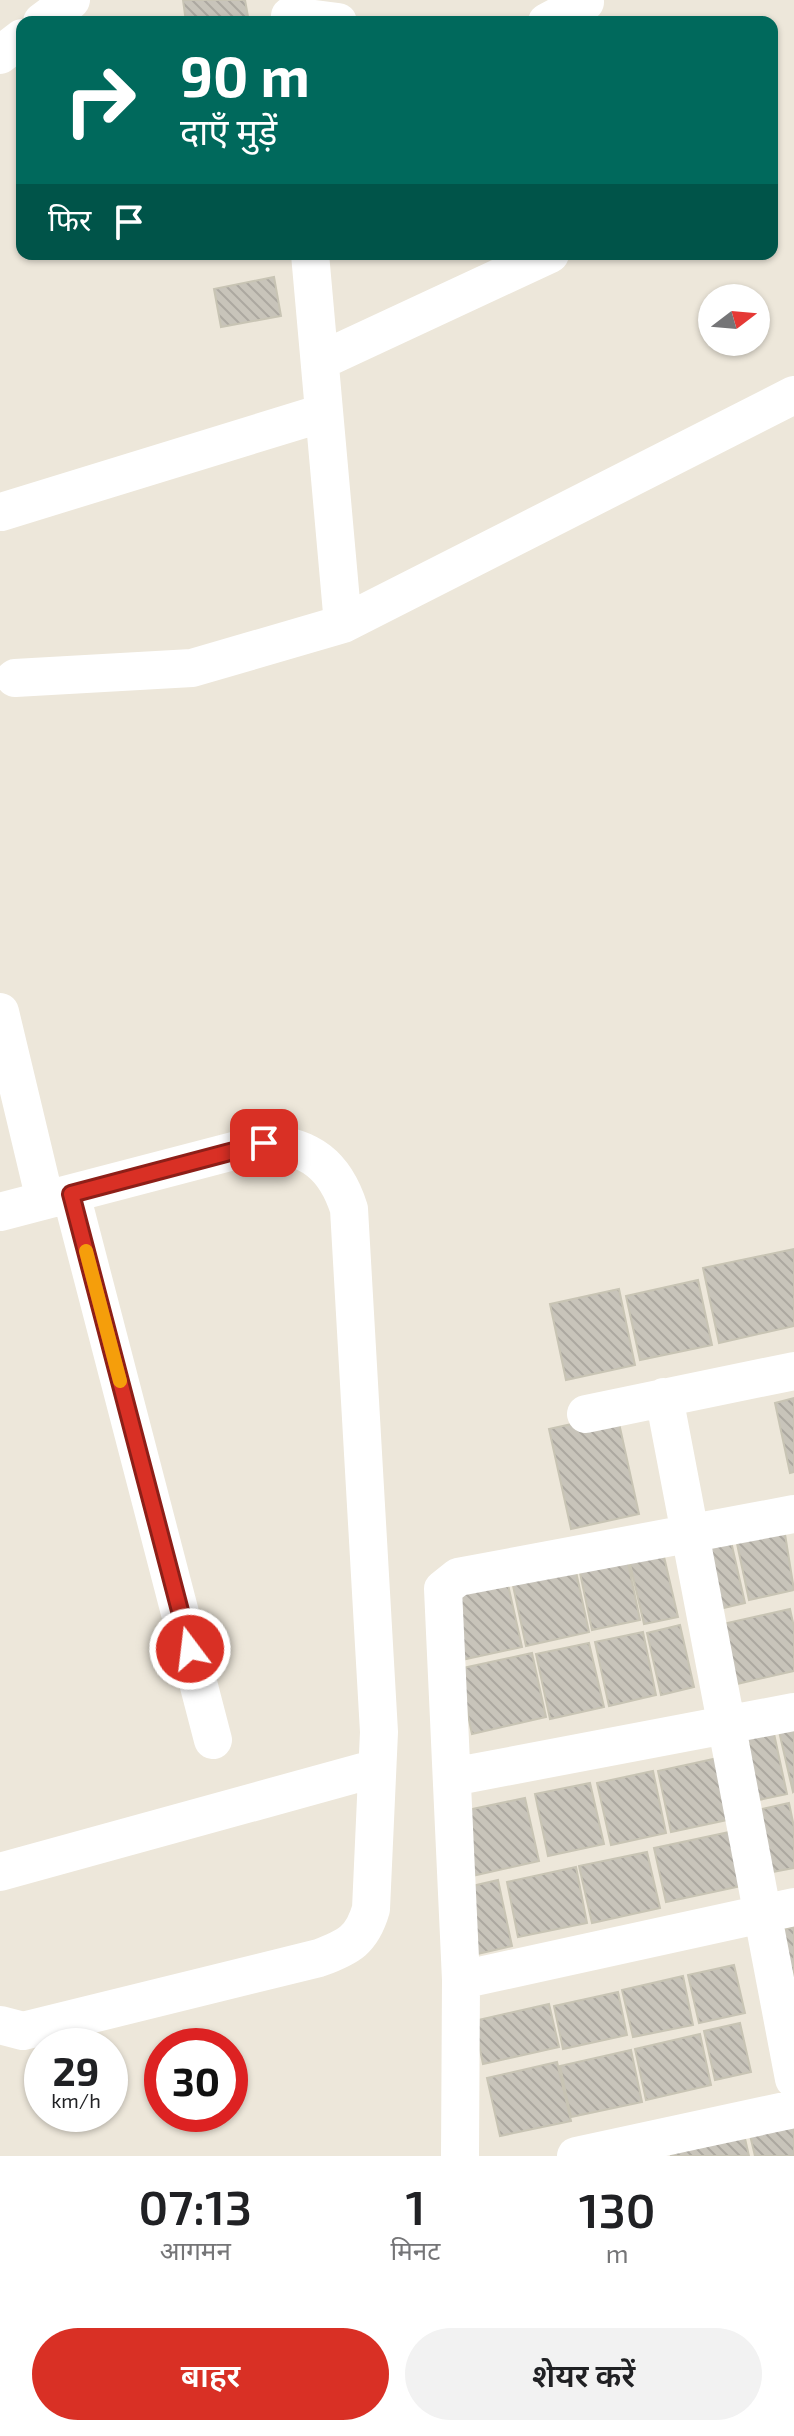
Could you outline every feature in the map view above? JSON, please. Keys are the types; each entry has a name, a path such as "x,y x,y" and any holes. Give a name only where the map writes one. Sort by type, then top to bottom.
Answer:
{"street":[{"path":"50,16 71,0"},
{"path":"558,16 585,2"},
{"path":"0,55 16,43"},
{"path":"311,260 343,624"},
{"path":"320,361 537,260"},
{"path":"15,678 192,668 343,624 794,395"},
{"path":"1,512 323,413"},
{"path":"0,1012 58,1197 213,1740"},
{"path":"0,1212 264,1143 288,1145 311,1154 341,1184 350,1225 379,1732 371,1909 365,1930 354,1944 319,1958 23,2031 0,2025"},
{"path":"586,1414 794,1371"},
{"path":"664,1397 726,1725 778,1910 794,2079"},
{"path":"460,2156 461,1980 441,1595 446,1585 458,1577 794,1514"},
{"path":"452,1777 794,1712"},
{"path":"0,1872 377,1768"},
{"path":"461,1980 778,1910"},
{"path":"576,2156 794,2109"}],"building":[{"path":"183,0 245,0 248,16 185,16"},
{"path":"274,277 281,316 221,327 214,289"},
{"path":"794,1249 794,1326 719,1343 703,1268"},
{"path":"698,1280 712,1345 640,1360 626,1296"},
{"path":"619,1289 635,1365 566,1380 550,1304"},
{"path":"794,1398 794,1472 790,1473 775,1403"},
{"path":"617,1414 639,1514 571,1529 549,1429"},
{"path":"784,1528 794,1590 749,1600 736,1539"},
{"path":"730,1537 745,1603 715,1610 700,1544"},
{"path":"662,1548 678,1617 644,1624 628,1555"},
{"path":"627,1558 640,1620 592,1630 579,1568"},
{"path":"575,1567 589,1632 526,1646 512,1581"},
{"path":"507,1580 522,1647 457,1661 443,1593"},
{"path":"790,1609 794,1627 794,1671 737,1684 723,1624"},
{"path":"680,1625 694,1687 661,1695 647,1633"},
{"path":"643,1632 656,1695 609,1706 595,1642"},
{"path":"589,1643 604,1707 550,1719 536,1654"},
{"path":"532,1653 546,1717 472,1734 458,1669"},
{"path":"794,1723 794,1791 793,1792 778,1727"},
{"path":"773,1729 787,1794 754,1801 739,1736"},
{"path":"718,1758 732,1819 671,1832 658,1771"},
{"path":"653,1771 666,1833 611,1845 597,1783"},
{"path":"590,1783 604,1844 548,1856 535,1794"},
{"path":"525,1798 539,1861 472,1876 458,1812"},
{"path":"789,1803 794,1827 794,1868 767,1873 753,1811"},
{"path":"734,1831 746,1885 666,1902 654,1848"},
{"path":"647,1852 660,1908 592,1923 579,1866"},
{"path":"576,1867 587,1923 518,1937 507,1882"},
{"path":"498,1880 512,1946 473,1955 459,1889"},
{"path":"794,1927 794,1992 781,1930"},
{"path":"734,1965 745,2013 699,2023 688,1975"},
{"path":"683,1976 693,2025 633,2037 622,1990"},
{"path":"618,1992 627,2035 563,2049 554,2006"},
{"path":"549,2004 559,2047 483,2064 474,2021"},
{"path":"740,2023 751,2072 715,2080 704,2031"},
{"path":"700,2034 711,2085 646,2100 635,2049"},
{"path":"631,2050 642,2102 571,2117 560,2066"},
{"path":"557,2062 571,2121 500,2136 487,2078"},
{"path":"794,2121 794,2156 755,2156 749,2131"},
{"path":"743,2130 749,2156 671,2156 669,2147"}],"slow traffic":[{"path":"86,1251 120,1381"}],"route":[{"path":"190,1649 71,1194 264,1143"}]}
